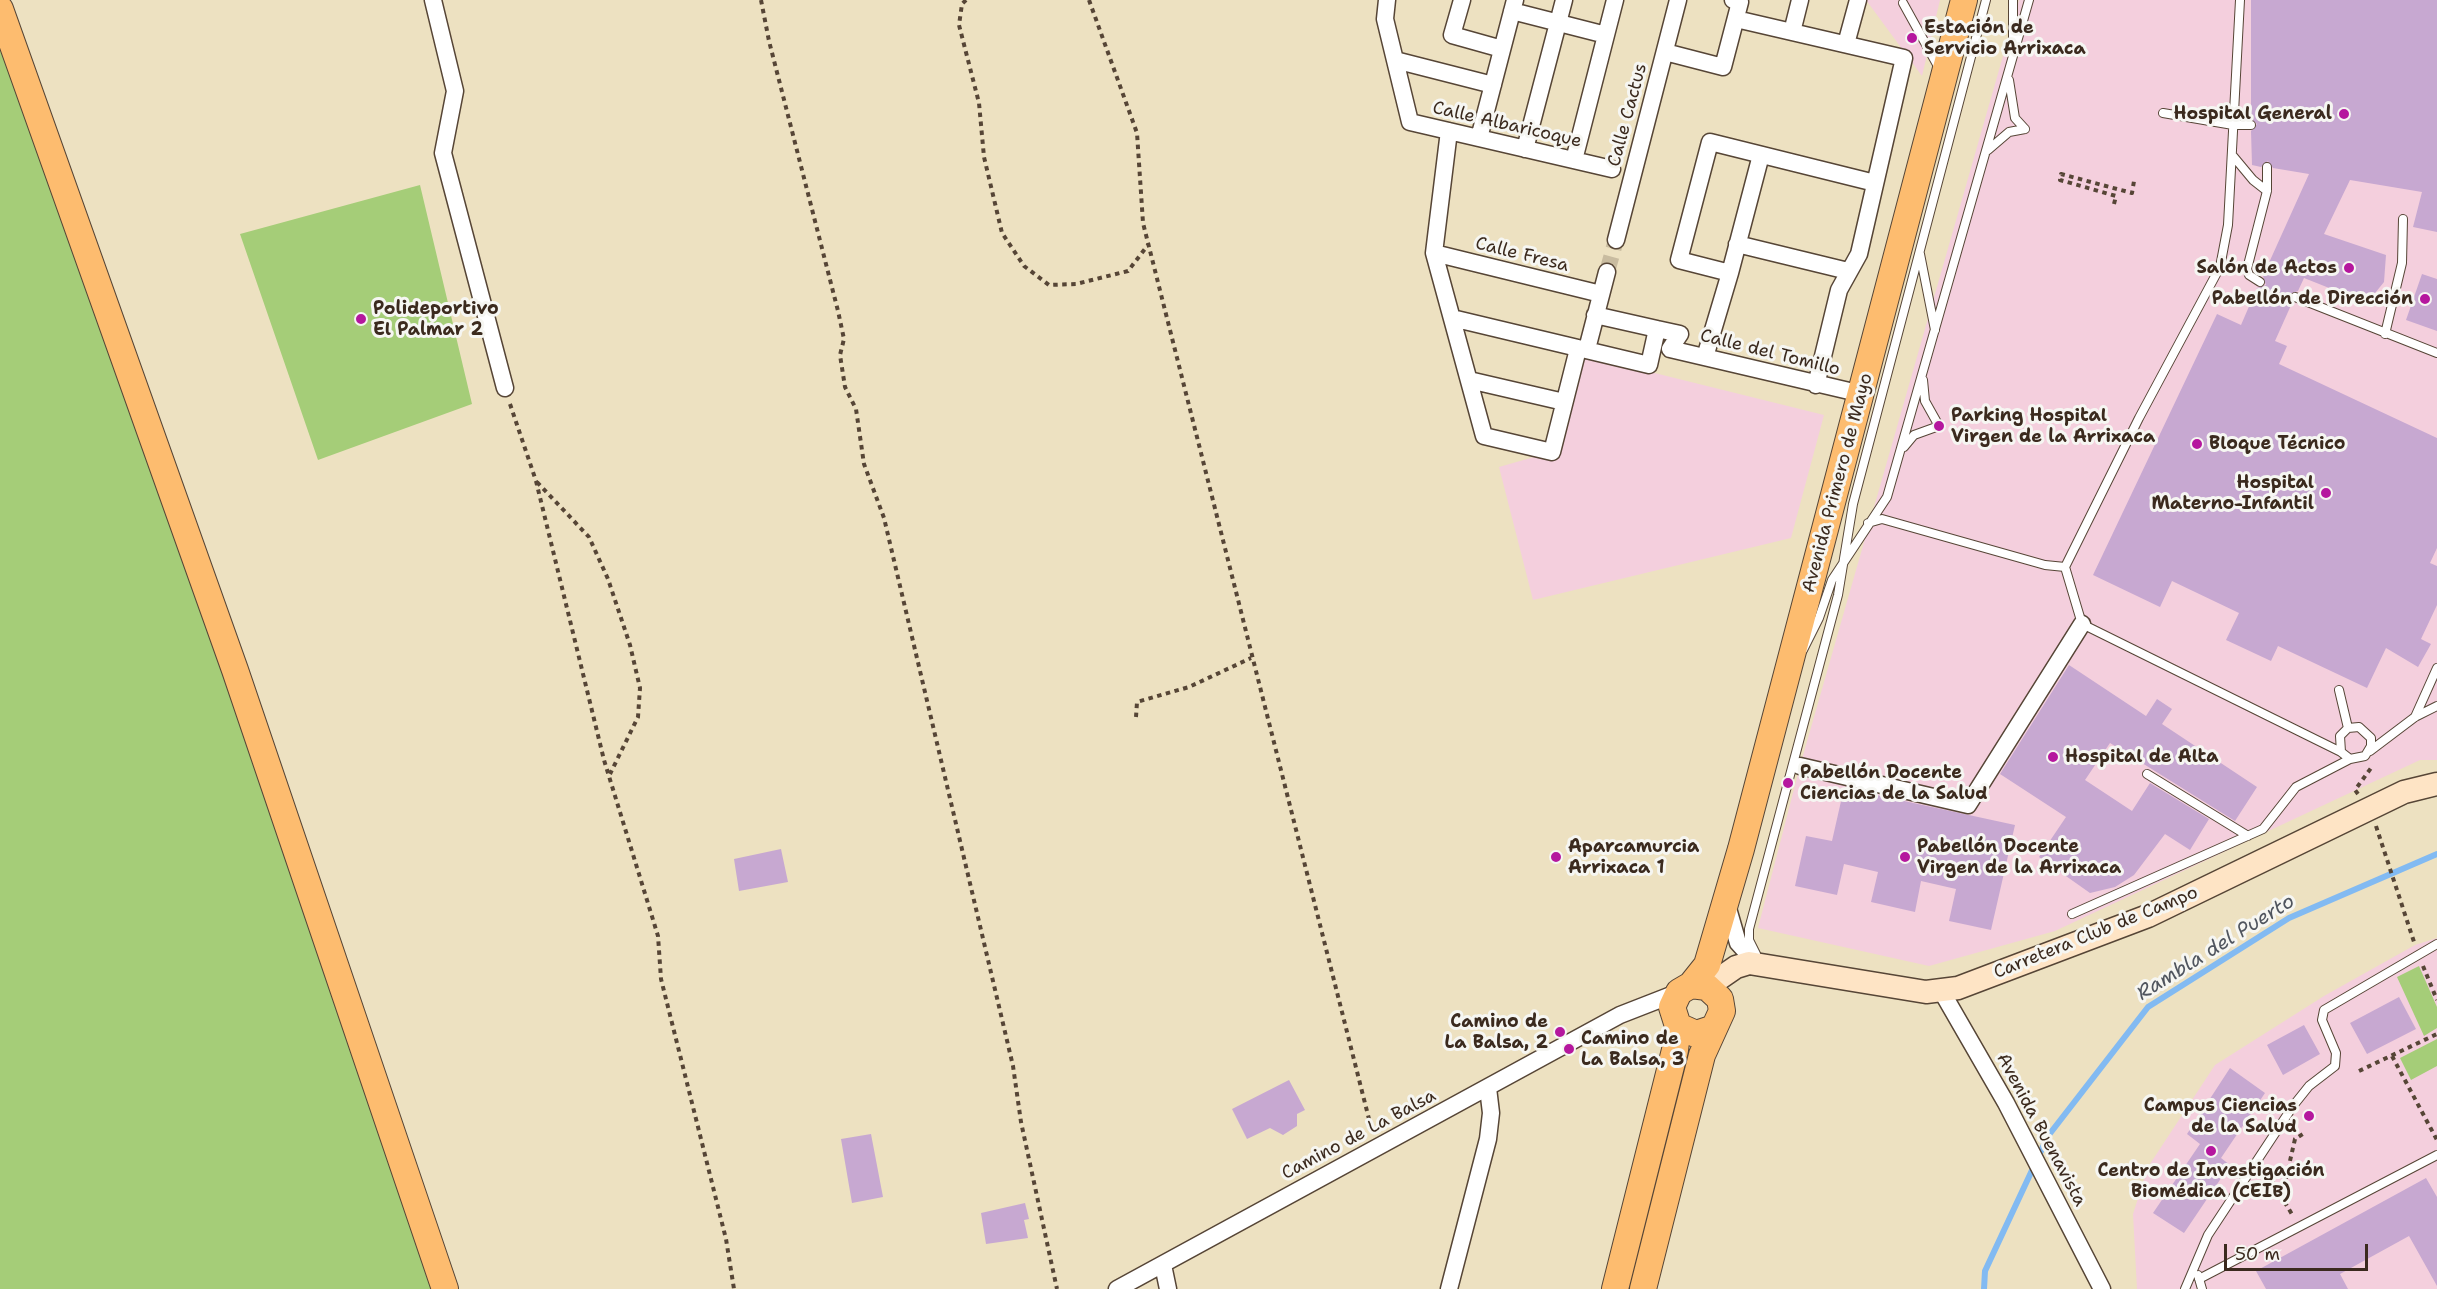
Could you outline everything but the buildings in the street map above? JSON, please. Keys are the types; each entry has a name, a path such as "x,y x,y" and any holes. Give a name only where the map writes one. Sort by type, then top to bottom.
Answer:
{"main road":[{"name":"Avenida Primero de Mayo","path":"1705,992 1726,896 1788,674 1964,0"},
{"path":"0,9 235,670 445,1289"},
{"path":"1676,1022 1696,1034 1705,992"},
{"path":"1616,1289 1676,1050 1673,1002 1705,992"},
{"path":"1647,1283 1702,1055 1705,992"}],"street":[{"path":"433,0 455,91 443,153 505,388"},
{"name":"Calle Albaricoque","path":"1387,0 1384,19 1410,122 1612,169"},
{"path":"1462,0 1452,36 1502,49"},
{"path":"1525,148 1564,0"},
{"path":"1574,160 1615,0"},
{"name":"Calle Cactus","path":"1616,240 1678,0"},
{"path":"1792,32 1800,0"},
{"path":"1846,44 1858,0"},
{"path":"1479,138 1514,5 1558,23 1606,35"},
{"path":"1665,52 1723,67 1736,7 1792,32 1904,58 1859,254 1839,290 1816,385"},
{"path":"1395,60 1493,85"},
{"path":"1449,131 1434,253 1484,436 1552,452 1564,402 1595,315 1607,272"},
{"path":"1730,273 1679,260 1710,142 1875,183"},
{"path":"1705,357 1761,155"},
{"path":"1737,244 1848,271"},
{"name":"Calle Fresa","path":"1434,253 1600,294"},
{"path":"1452,318 1649,365 1657,330 1595,315"},
{"name":"Calle del Tomillo","path":"1657,330 1680,334 1670,349 1862,394"},
{"path":"1469,380 1564,402"},
{"path":"1800,766 1968,805 2082,624"},
{"name":"Carretera Club de Campo","path":"1757,966 1926,992 1942,992 2064,949 2148,916 2404,792 2437,784"},
{"path":"1705,992 1757,966 1735,937 1726,896"},
{"name":"Camino de La Balsa","path":"1117,1289 1620,1015 1705,992"},
{"name":"Avenida Buenavista","path":"1942,992 2006,1103 2102,1289"},
{"name":"Camino de La Balsa","path":"1620,1015 1648,1013 1676,1022"},
{"path":"1449,1289 1488,1139 1491,1113 1488,1088"},
{"path":"1163,1265 1168,1289"}],"lane":[{"path":"1757,966 1765,962 1756,954 1749,940 1749,929 1834,609 1845,557 1851,511 1986,0"},
{"path":"2013,0 2013,52"},
{"path":"1788,674 1812,635 1828,587 1867,523 1885,499 2029,0"},
{"path":"2240,0 2228,225 2220,267 2139,418 2065,567 2082,624 2341,752 2350,759"},
{"path":"1903,3 1944,78"},
{"path":"1986,153 2009,132 2025,129 2015,118 2009,96 2009,70"},
{"path":"2163,113 2233,125 2251,125"},
{"path":"2233,156 2253,180 2267,191"},
{"path":"2260,282 2249,275 2247,269 2267,191 2267,167"},
{"path":"1914,194 1925,292 1935,330"},
{"path":"2385,334 2402,263 2403,219"},
{"path":"2295,297 2437,353"},
{"path":"1898,458 1904,445 1914,435 1939,426 1925,400 1923,370"},
{"path":"1885,499 1886,514 1890,521"},
{"path":"1867,523 1882,519 2045,565 2065,567"},
{"path":"2415,717 2437,668"},
{"path":"2339,690 2348,728"},
{"path":"2072,914 2263,829 2296,788 2350,759 2360,758 2415,717 2437,706"},
{"path":"2341,752 2340,736 2348,728 2359,727 2368,733 2371,746 2369,751"},
{"path":"2147,774 2248,836"},
{"path":"2185,1289 2208,1235 2300,1095 2335,1066 2336,1053 2322,1020 2324,1010 2417,950 2437,944"},
{"path":"2199,1279 2437,1155"},
{"path":"2195,1266 2202,1289"}],"path":[{"path":"761,0 769,41 838,311 844,339 840,355 845,387 856,409 864,464 884,518 1013,1066 1021,1122 1057,1289"},
{"path":"966,0 962,4 959,25 979,103 984,157 1002,233 1024,266 1049,285 1076,284 1128,271 1148,245"},
{"path":"1089,0 1137,133 1143,223 1148,245 1376,1146"},
{"path":"2114,204 2116,196 2060,180 2061,174 2132,194 2134,181"},
{"path":"505,388 536,481 609,775 658,936 661,979 726,1239 734,1289"},
{"path":"536,481 589,537 608,579 630,645 640,688 638,717 609,775"},
{"path":"1136,717 1137,702 1189,687 1251,658"},
{"path":"2379,833 2417,950 2437,1000"},
{"path":"2359,1071 2437,1034"},
{"path":"2392,1056 2437,1140"},
{"path":"2282,1197 2295,1139 2306,1132"},
{"path":"2253,1167 2269,1176 2300,1227"}],"shaded area":[{"name":"Estación de Servicio Arrixaca","path":"1866,0 1940,0 1922,76"},
{"path":"2019,0 2437,0 2437,760 2420,760 2055,931 1929,966 1758,928 1800,766"},
{"path":"1582,355 1824,415 1791,538 1533,600 1499,467 1562,449"},
{"name":"Campus Ciencias de la Salud","path":"2437,938 2437,1289 2137,1289 2133,1214 2148,1167 2215,1065 2324,996 2415,945"}],"green space":[{"path":"0,44 444,1289 0,1289"},
{"name":"Polideportivo El Palmar 2","path":"420,185 472,404 318,460 240,234"},
{"path":"2419,966 2437,1007 2437,1028 2424,1036 2397,977"},
{"path":"2437,1039 2437,1066 2411,1080 2400,1058"}],"waterway":[{"name":"Rambla del Puerto","path":"1984,1289 1985,1271 2048,1136 2148,1007 2289,918 2437,854"}],"tunnel":[{"path":"1607,272 1616,240"}],"place":[{"name":"Estación de Servicio Arrixaca","path":"1912,38"},
{"name":"Hospital General","path":"2344,114"},
{"name":"Salón de Actos","path":"2349,268"},
{"name":"Pabellón de Dirección","path":"2425,299"},
{"name":"Polideportivo El Palmar 2","path":"361,319"},
{"name":"Parking Hospital Virgen de la Arrixaca","path":"1939,426"},
{"name":"Bloque Técnico","path":"2197,444"},
{"name":"Hospital Materno-Infantil","path":"2326,493"},
{"name":"Hospital de Alta","path":"2053,757"},
{"name":"Pabellón Docente Ciencias de la Salud","path":"1788,783"},
{"name":"Aparcamurcia Arrixaca 1","path":"1556,857"},
{"name":"Pabellón Docente Virgen de la Arrixaca","path":"1905,857"},
{"name":"Camino de La Balsa, 2","path":"1560,1032"},
{"name":"Camino de La Balsa, 3","path":"1569,1049"},
{"name":"Campus Ciencias de la Salud","path":"2309,1116"},
{"name":"Centro de Investigación Biomédica (CEIB)","path":"2211,1151"}]}
